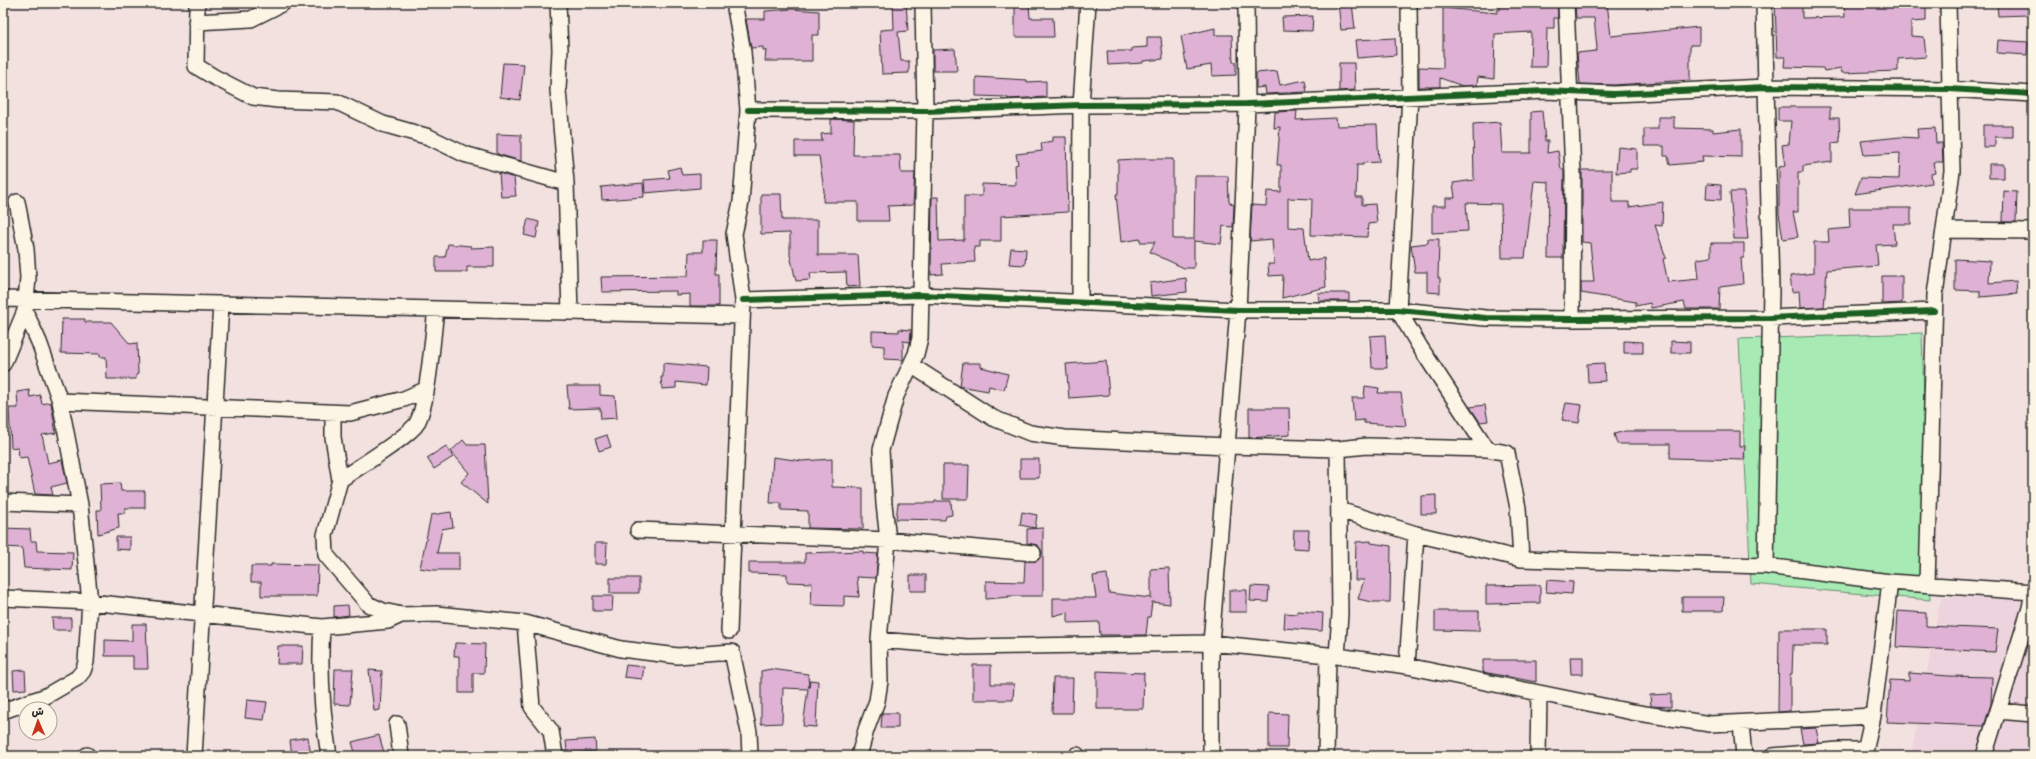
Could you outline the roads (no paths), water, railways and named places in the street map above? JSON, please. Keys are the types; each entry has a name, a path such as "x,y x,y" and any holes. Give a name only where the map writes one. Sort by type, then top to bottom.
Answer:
{"street":[{"path":"197,3 196,66 253,97 278,100 337,102 383,124 429,137 464,154 566,183"},
{"path":"196,22 251,19 283,3"},
{"path":"558,3 560,50 558,90 566,183 570,312"},
{"path":"729,631 743,300 734,234 741,202 748,110 744,52 734,3"},
{"path":"859,756 866,730 877,701 880,681 879,640 888,540 881,450 896,396 912,365 920,338 925,111 923,3"},
{"path":"1080,302 1081,105 1088,3"},
{"path":"1211,756 1211,643 1238,310 1247,104 1246,3"},
{"path":"1409,3 1410,96 1398,310 1420,347 1487,449"},
{"path":"1566,3 1571,91 1573,174 1572,319"},
{"path":"1764,3 1770,318 1766,566"},
{"path":"1927,584 1934,311 1952,171 1948,3"},
{"path":"748,110 925,111 1081,105 1247,104 1410,96 1571,91 1614,94 1766,86 1949,89 2033,94"},
{"path":"3,364 25,305 28,278 26,249 17,202"},
{"path":"1945,230 2033,231"},
{"path":"743,300 921,295 1238,310 1398,310 1486,318 1572,319 1770,318 1934,311"},
{"path":"3,299 25,305 221,304 742,316"},
{"path":"194,756 221,304"},
{"path":"3,711 46,696 77,678 83,672 86,662 90,602 80,505 60,401 25,305"},
{"path":"340,480 406,434 415,426 420,416 425,390 436,309"},
{"path":"912,365 993,418 1030,433 1065,438 1226,446 1338,449 1374,446 1487,449 1506,453 1518,508 1521,558"},
{"path":"60,401 350,413 404,399 425,390"},
{"path":"333,413 333,437 340,480 326,535 326,555 368,604 383,611 402,614 436,614 525,623 621,649 678,656 732,652 749,732 750,756"},
{"path":"1326,756 1333,655 1340,614 1338,449"},
{"path":"3,502 80,505"},
{"path":"1339,510 1416,534 1521,558 1766,566 1890,582 2033,592 2030,608 1984,756"},
{"path":"638,530 888,540 1033,552"},
{"path":"1407,666 1416,534"},
{"path":"1773,756 1838,750 1864,753 1873,716 1890,582"},
{"path":"3,598 90,602 322,627 388,621 402,614"},
{"path":"525,623 532,707 551,731 555,756"},
{"path":"322,627 320,679 322,717 329,756"},
{"path":"879,640 967,646 1211,643 1333,655 1407,666 1632,712 1710,724 1741,724 1873,716"},
{"path":"1538,756 1539,693"},
{"path":"1998,711 2033,714"},
{"path":"397,724 401,756"},
{"path":"1741,724 1744,756"}]}
